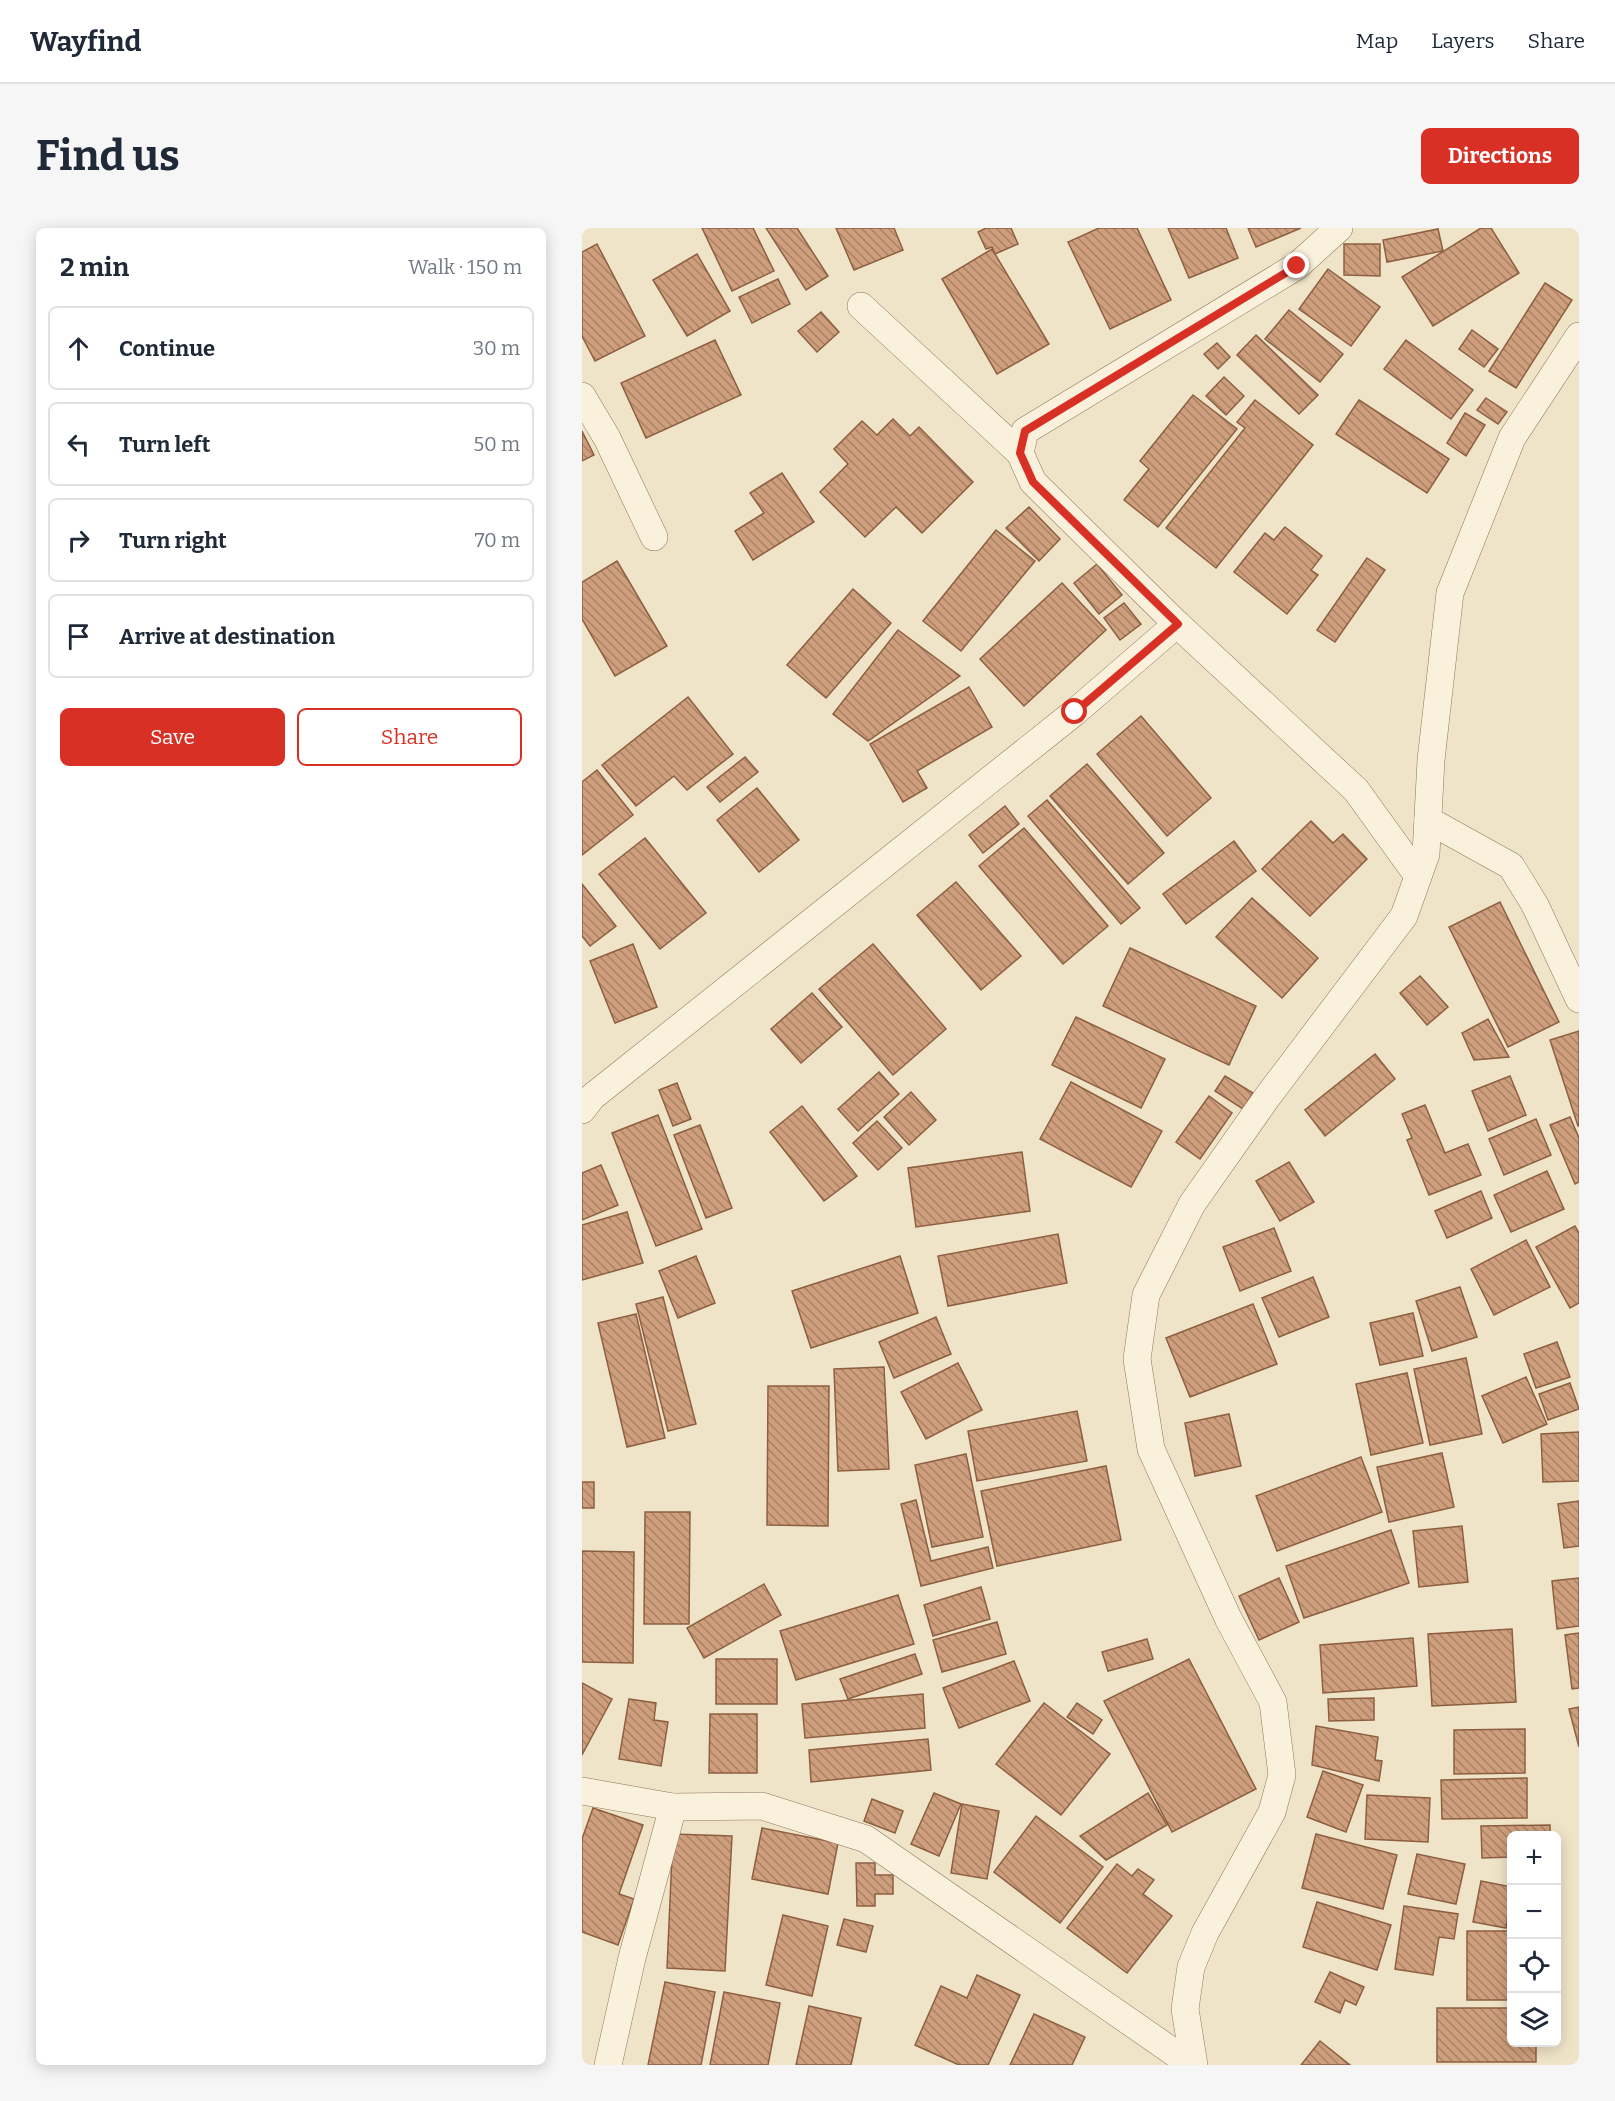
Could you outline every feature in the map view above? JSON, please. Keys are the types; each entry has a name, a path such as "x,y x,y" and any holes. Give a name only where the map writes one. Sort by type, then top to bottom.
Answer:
{"street":[{"path":"1020,453 1025,431 1297,266 1339,228"},
{"path":"861,306 1020,453 1033,482 1178,624 1356,790 1418,876"},
{"path":"1193,2065 1185,2009 1191,1967 1205,1933 1272,1812 1282,1775 1273,1701 1228,1618 1152,1449 1137,1359 1146,1295 1192,1204 1268,1096 1404,916 1425,854 1431,760 1450,593 1512,438 1579,336"},
{"path":"582,396 607,438 654,537"},
{"path":"582,1110 592,1097 1075,712 1178,624"},
{"path":"1428,820 1511,866 1535,905 1579,999"},
{"path":"582,1791 673,1807 762,1806 866,1839 1193,2065"},
{"path":"608,2065 632,1958 673,1807"}],"building":[{"path":"702,228 753,228 774,271 732,291"},
{"path":"766,228 797,228 828,276 806,290"},
{"path":"836,228 894,228 903,250 854,270"},
{"path":"986,228 1011,228 1018,244 995,254 992,247 986,249 978,232"},
{"path":"1099,228 1137,228 1171,300 1110,329 1068,242"},
{"path":"1168,228 1226,228 1238,258 1189,278"},
{"path":"1248,228 1301,228 1256,247"},
{"path":"1481,228 1491,228 1519,273 1433,326 1402,277"},
{"path":"1438,229 1443,251 1387,262 1383,240"},
{"path":"597,244 645,336 595,361 582,336 582,252"},
{"path":"1344,244 1380,244 1380,276 1344,275"},
{"path":"992,249 1049,344 997,374 942,279"},
{"path":"697,254 730,311 687,336 653,280"},
{"path":"1328,269 1380,307 1351,346 1299,309"},
{"path":"778,279 790,304 752,323 739,297"},
{"path":"1545,283 1572,300 1516,388 1489,371"},
{"path":"1289,310 1343,354 1320,382 1265,339"},
{"path":"821,312 839,332 817,352 798,331"},
{"path":"1472,330 1498,349 1484,367 1459,349"},
{"path":"1256,335 1318,395 1299,414 1237,355"},
{"path":"715,340 741,395 646,438 621,383"},
{"path":"1406,340 1473,390 1451,419 1384,369"},
{"path":"1217,343 1230,357 1218,369 1204,354"},
{"path":"1224,377 1244,396 1226,415 1206,396"},
{"path":"1193,395 1237,429 1158,527 1124,500 1149,469 1140,461"},
{"path":"1486,398 1507,412 1498,424 1477,410"},
{"path":"1255,400 1313,445 1216,568 1166,528 1245,428 1237,422"},
{"path":"1359,400 1449,459 1427,493 1336,434"},
{"path":"1465,413 1485,425 1466,456 1447,443"},
{"path":"893,419 910,436 919,427 973,482 922,533 896,507 865,537 820,492 848,464 834,449 862,421 877,435"},
{"path":"582,431 594,455 582,461"},
{"path":"782,473 814,522 753,560 735,531 764,513 750,493"},
{"path":"1029,507 1060,539 1039,561 1006,528"},
{"path":"1285,527 1322,556 1311,570 1318,575 1287,614 1234,572 1265,533 1274,540"},
{"path":"996,530 1035,561 961,651 923,621"},
{"path":"1367,558 1385,570 1335,642 1317,630"},
{"path":"617,561 667,646 615,676 582,619 582,582"},
{"path":"1097,564 1122,595 1099,614 1074,583"},
{"path":"1062,583 1106,630 1024,706 980,659"},
{"path":"853,589 891,623 826,698 787,665"},
{"path":"1124,603 1141,624 1120,640 1104,618"},
{"path":"898,630 960,676 868,741 833,714"},
{"path":"969,687 992,727 917,771 927,788 903,802 870,744"},
{"path":"688,697 733,754 687,790 674,776 636,806 602,765"},
{"path":"1141,716 1211,798 1167,836 1097,754"},
{"path":"745,757 758,772 720,802 707,787"},
{"path":"1087,764 1164,853 1128,884 1050,796"},
{"path":"597,770 633,815 582,855 582,782"},
{"path":"757,788 799,840 759,872 717,820"},
{"path":"1047,800 1140,908 1121,924 1028,816"},
{"path":"1005,806 1019,824 983,853 969,835"},
{"path":"1311,821 1333,843 1343,834 1367,859 1310,916 1262,869"},
{"path":"1024,828 1108,926 1063,964 979,866"},
{"path":"645,838 706,913 660,949 599,874"},
{"path":"1234,841 1256,871 1186,924 1163,894"},
{"path":"956,882 1021,956 981,990 917,915"},
{"path":"582,884 616,926 590,946 582,936"},
{"path":"1252,898 1318,958 1282,998 1216,937"},
{"path":"1500,902 1559,1022 1508,1047 1449,927"},
{"path":"633,944 657,1007 615,1023 590,961"},
{"path":"873,944 946,1029 893,1075 819,989"},
{"path":"1130,948 1256,1006 1229,1065 1103,1006"},
{"path":"1420,976 1448,1007 1427,1025 1400,993"},
{"path":"812,993 842,1027 801,1063 771,1029"},
{"path":"1076,1017 1165,1059 1141,1108 1052,1065"},
{"path":"1488,1019 1509,1057 1474,1060 1462,1033"},
{"path":"1579,1031 1579,1126 1578,1126 1550,1040"},
{"path":"1375,1054 1395,1079 1325,1136 1305,1110"},
{"path":"879,1072 899,1094 858,1131 838,1109"},
{"path":"1225,1076 1253,1093 1243,1109 1215,1091"},
{"path":"1510,1076 1526,1115 1488,1131 1472,1091"},
{"path":"1071,1082 1162,1131 1131,1187 1040,1139"},
{"path":"677,1083 691,1119 673,1126 659,1090"},
{"path":"911,1092 936,1120 909,1145 884,1117"},
{"path":"1209,1096 1232,1113 1200,1159 1176,1142"},
{"path":"1425,1105 1445,1153 1468,1144 1481,1175 1429,1195 1407,1140 1412,1138 1402,1114"},
{"path":"802,1106 857,1176 824,1201 770,1132"},
{"path":"658,1115 702,1229 656,1246 612,1133"},
{"path":"1570,1117 1579,1138 1579,1182 1575,1184 1550,1125"},
{"path":"1536,1119 1551,1155 1504,1175 1489,1139"},
{"path":"877,1121 902,1148 878,1170 853,1143"},
{"path":"700,1125 732,1208 706,1218 674,1135"},
{"path":"1022,1152 1030,1211 916,1227 908,1168"},
{"path":"1289,1162 1314,1202 1280,1221 1256,1181"},
{"path":"601,1165 618,1205 582,1220 582,1173"},
{"path":"1547,1171 1564,1209 1511,1232 1494,1195"},
{"path":"1481,1191 1492,1218 1447,1238 1435,1211"},
{"path":"627,1212 643,1263 582,1280 582,1225"},
{"path":"1575,1226 1579,1233 1579,1303 1570,1308 1536,1247"},
{"path":"1274,1228 1291,1271 1240,1291 1223,1247"},
{"path":"1058,1234 1067,1283 948,1306 938,1256"},
{"path":"1526,1240 1550,1287 1494,1315 1471,1269"},
{"path":"696,1256 715,1303 678,1318 659,1271"},
{"path":"900,1256 918,1313 811,1348 792,1291"},
{"path":"1313,1277 1329,1317 1279,1337 1262,1298"},
{"path":"1460,1287 1477,1337 1432,1351 1416,1301"},
{"path":"663,1297 696,1424 668,1431 636,1304"},
{"path":"1253,1304 1277,1364 1190,1397 1166,1338"},
{"path":"1413,1313 1423,1356 1380,1365 1370,1323"},
{"path":"636,1314 665,1438 627,1447 598,1323"},
{"path":"936,1317 951,1354 894,1378 879,1342"},
{"path":"1557,1342 1570,1377 1536,1388 1524,1354"},
{"path":"1466,1358 1482,1434 1430,1445 1414,1369"},
{"path":"958,1363 982,1410 926,1439 901,1392"},
{"path":"884,1367 889,1469 838,1471 834,1369"},
{"path":"1407,1373 1423,1443 1371,1455 1356,1384"},
{"path":"1526,1377 1547,1424 1503,1443 1482,1396"},
{"path":"1570,1383 1579,1409 1548,1420 1539,1394"},
{"path":"768,1386 829,1386 828,1526 767,1525"},
{"path":"1077,1411 1087,1461 977,1481 968,1431"},
{"path":"1229,1414 1241,1466 1195,1476 1185,1423"},
{"path":"1579,1432 1579,1481 1543,1482 1541,1434"},
{"path":"1442,1453 1454,1507 1389,1522 1377,1467"},
{"path":"966,1454 983,1537 932,1547 915,1465"},
{"path":"1361,1457 1382,1512 1277,1551 1256,1496"},
{"path":"1106,1466 1121,1540 997,1566 981,1491"},
{"path":"582,1482 594,1482 594,1508 582,1508"},
{"path":"916,1500 931,1561 988,1547 993,1568 921,1586 901,1504"},
{"path":"1579,1501 1579,1546 1564,1548 1558,1504"},
{"path":"645,1512 690,1512 689,1624 644,1624"},
{"path":"1462,1526 1468,1582 1419,1587 1413,1531"},
{"path":"1391,1530 1409,1583 1304,1618 1286,1566"},
{"path":"582,1551 634,1552 633,1663 582,1662"},
{"path":"1279,1578 1299,1622 1259,1640 1239,1596"},
{"path":"1579,1578 1579,1626 1557,1629 1552,1581"},
{"path":"764,1584 781,1615 704,1658 687,1628"},
{"path":"981,1587 990,1619 933,1636 924,1605"},
{"path":"898,1595 914,1644 796,1680 780,1631"},
{"path":"997,1622 1006,1654 942,1672 933,1640"},
{"path":"1512,1629 1516,1702 1432,1706 1428,1634"},
{"path":"1579,1633 1579,1688 1572,1689 1565,1635"},
{"path":"1413,1638 1417,1686 1323,1693 1320,1645"},
{"path":"1147,1639 1153,1659 1108,1671 1102,1652"},
{"path":"915,1654 922,1674 848,1699 840,1679"},
{"path":"716,1659 777,1659 777,1704 716,1704"},
{"path":"1189,1659 1256,1789 1172,1832 1104,1701"},
{"path":"1014,1661 1030,1701 959,1728 943,1688"},
{"path":"582,1683 612,1699 582,1755"},
{"path":"923,1694 925,1728 805,1738 802,1704"},
{"path":"1374,1698 1374,1720 1329,1721 1328,1699"},
{"path":"629,1699 656,1703 654,1720 668,1722 661,1766 619,1759"},
{"path":"1044,1703 1110,1754 1061,1815 996,1764"},
{"path":"1077,1703 1102,1720 1093,1734 1067,1717"},
{"path":"1579,1707 1579,1747 1569,1709"},
{"path":"710,1714 757,1714 757,1773 709,1773"},
{"path":"1316,1726 1378,1737 1375,1760 1382,1761 1379,1781 1312,1765"},
{"path":"1525,1729 1525,1773 1454,1774 1454,1730"},
{"path":"928,1739 931,1770 811,1782 809,1750"},
{"path":"1323,1771 1363,1785 1346,1832 1307,1817"},
{"path":"1527,1778 1527,1818 1442,1819 1441,1780"},
{"path":"934,1793 961,1804 939,1856 911,1844"},
{"path":"1148,1793 1167,1825 1106,1860 1080,1836"},
{"path":"1367,1795 1430,1798 1428,1842 1365,1839"},
{"path":"872,1799 903,1811 895,1833 864,1821"},
{"path":"962,1804 999,1811 987,1879 951,1873"},
{"path":"593,1808 643,1825 619,1894 634,1899 618,1945 582,1932 582,1839"},
{"path":"1036,1816 1103,1867 1060,1923 994,1872"},
{"path":"1550,1825 1550,1831 1507,1831 1507,1857 1482,1858 1481,1826"},
{"path":"762,1828 838,1843 828,1894 752,1879"},
{"path":"673,1834 732,1836 725,1971 667,1968"},
{"path":"1316,1834 1397,1855 1383,1909 1302,1888"},
{"path":"1417,1854 1465,1864 1456,1904 1408,1894"},
{"path":"856,1863 875,1863 875,1875 893,1875 893,1894 875,1894 875,1906 857,1906"},
{"path":"1117,1864 1132,1876 1138,1869 1154,1880 1143,1894 1172,1916 1127,1973 1067,1928"},
{"path":"1481,1881 1507,1886 1506,1928 1473,1922"},
{"path":"1317,1902 1391,1925 1377,1970 1303,1947"},
{"path":"1404,1906 1458,1914 1454,1939 1439,1937 1433,1975 1395,1969"},
{"path":"783,1915 828,1926 812,1996 766,1985"},
{"path":"844,1919 873,1926 866,1952 837,1945"},
{"path":"1467,1931 1507,1931 1507,2000 1467,2000"},
{"path":"1330,1972 1364,1987 1356,2005 1345,2000 1340,2013 1315,2002"},
{"path":"977,1975 1020,1995 988,2065 959,2065 915,2045 941,1986 967,1998"},
{"path":"665,1982 715,1992 701,2065 648,2065"},
{"path":"724,1992 780,2003 768,2065 710,2065"},
{"path":"809,2006 861,2018 851,2065 796,2065"},
{"path":"1437,2008 1507,2008 1507,2047 1536,2047 1536,2062 1437,2062"},
{"path":"1034,2014 1085,2037 1072,2065 1010,2065"},
{"path":"1320,2041 1350,2065 1301,2065"}],"route":[{"path":"1075,712 1178,624 1033,482 1020,453 1025,431 1297,266"}]}
